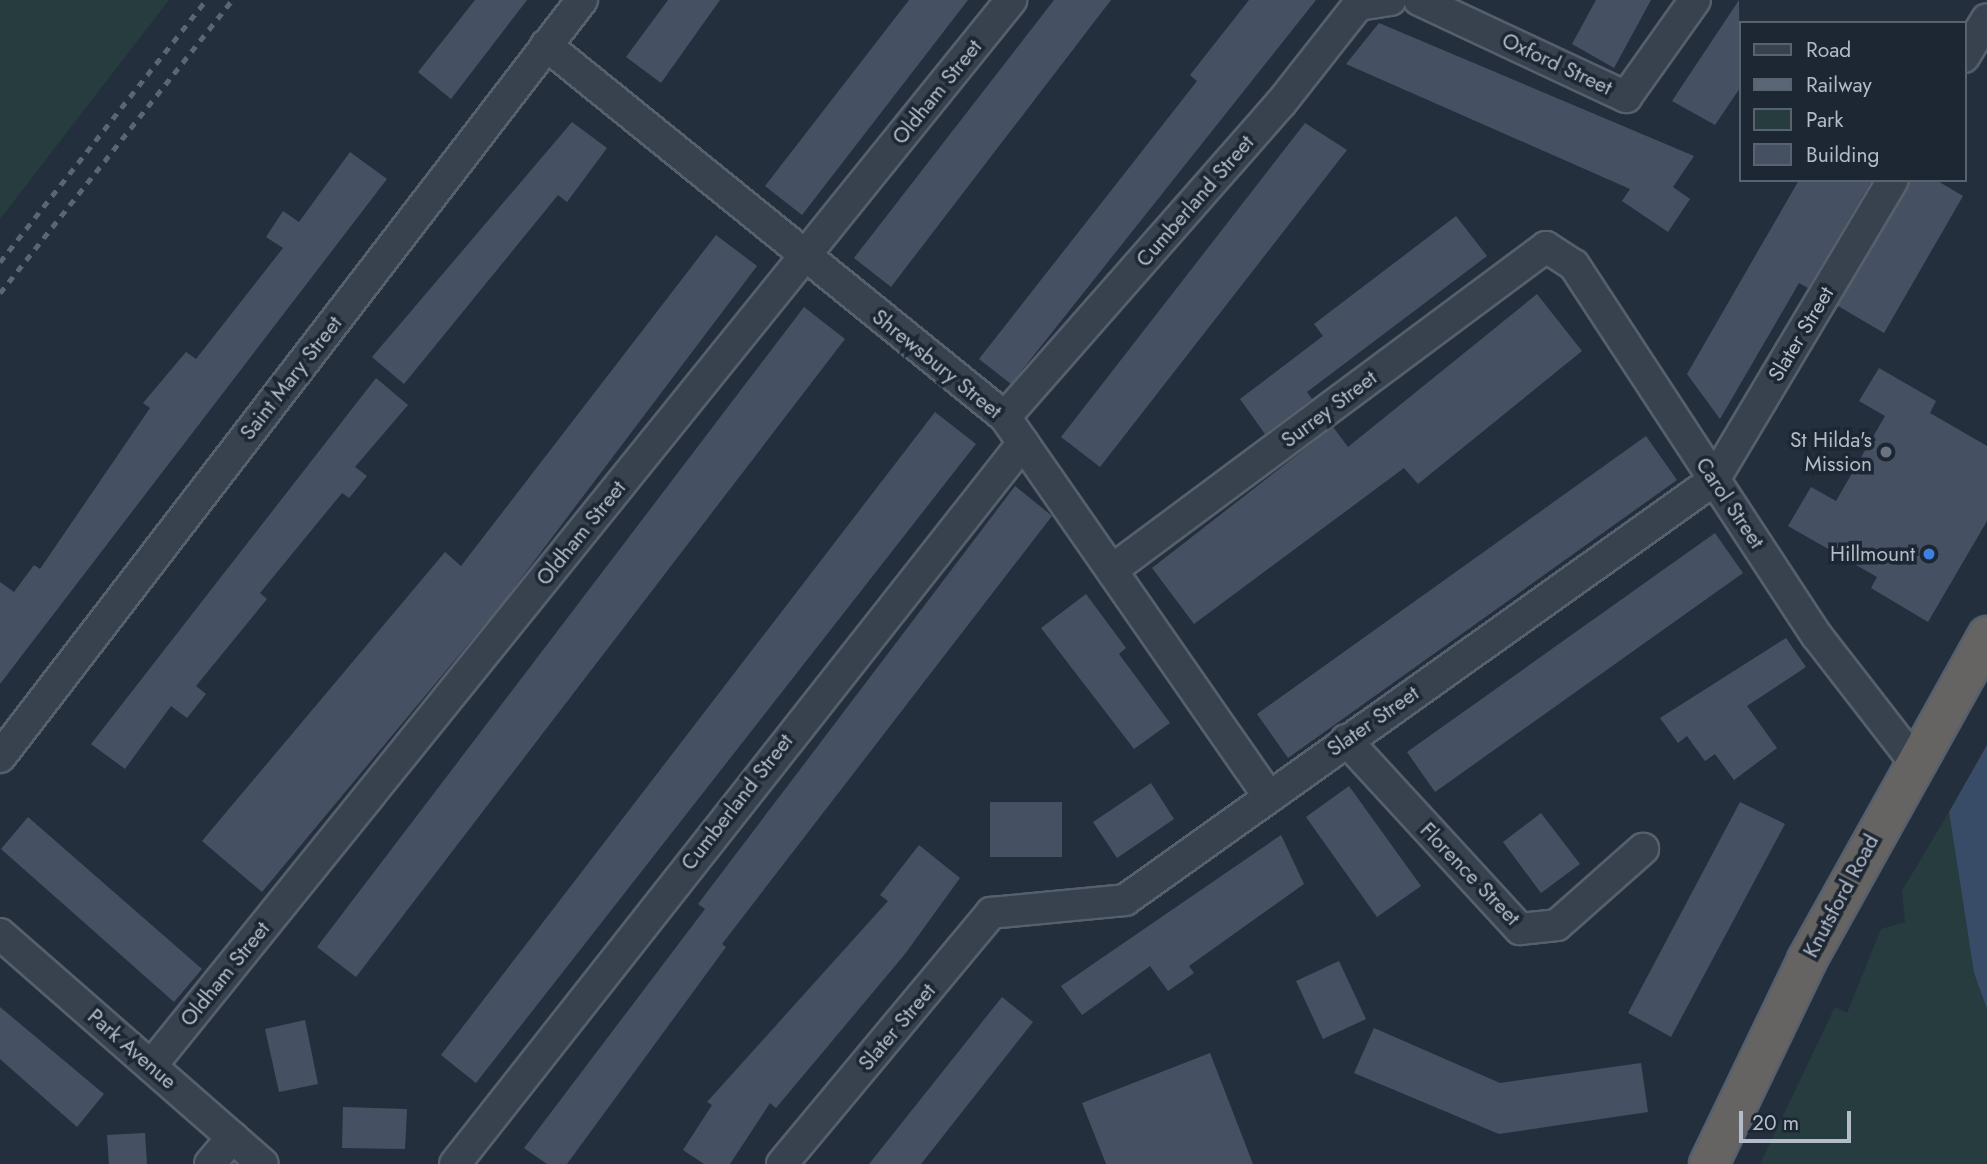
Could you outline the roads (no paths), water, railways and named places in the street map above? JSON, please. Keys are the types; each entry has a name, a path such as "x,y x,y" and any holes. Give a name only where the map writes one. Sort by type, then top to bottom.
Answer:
{"highway":[{"name":"Knutsford Road","path":"1709,1164 1807,960 1914,761 1987,636"}],"street":[{"name":"Saint Mary Street","path":"0,757 582,0"},
{"name":"Oldham Street","path":"151,1066 1011,0"},
{"name":"Cumberland Street","path":"1005,417 1281,103 1358,5 1391,0"},
{"name":"Oxford Street","path":"1419,0 1626,97 1695,0"},
{"path":"1966,54 1987,19"},
{"name":"Shrewsbury Street","path":"546,45 1005,417 1268,796"},
{"name":"Slater Street","path":"782,1164 991,913 1125,900 1714,480 1892,182"},
{"name":"Carol Street","path":"1546,247 1574,265 1817,636 1914,761"},
{"name":"Surrey Street","path":"1111,570 1546,247"},
{"name":"Cumberland Street","path":"455,1164 1023,443"},
{"name":"Florence Street","path":"1346,740 1520,929 1557,925 1643,849"},
{"name":"Park Avenue","path":"0,934 263,1164"},
{"path":"210,1164 233,1137"}],"water":[{"path":"1987,745 1987,1009 1974,973 1949,812"}],"railway":[{"path":"0,262 206,0"},
{"path":"0,293 232,0"}],"place":[{"name":"St Hilda's Mission","path":"1886,452"},
{"name":"Hillmount","path":"1929,554"}]}
